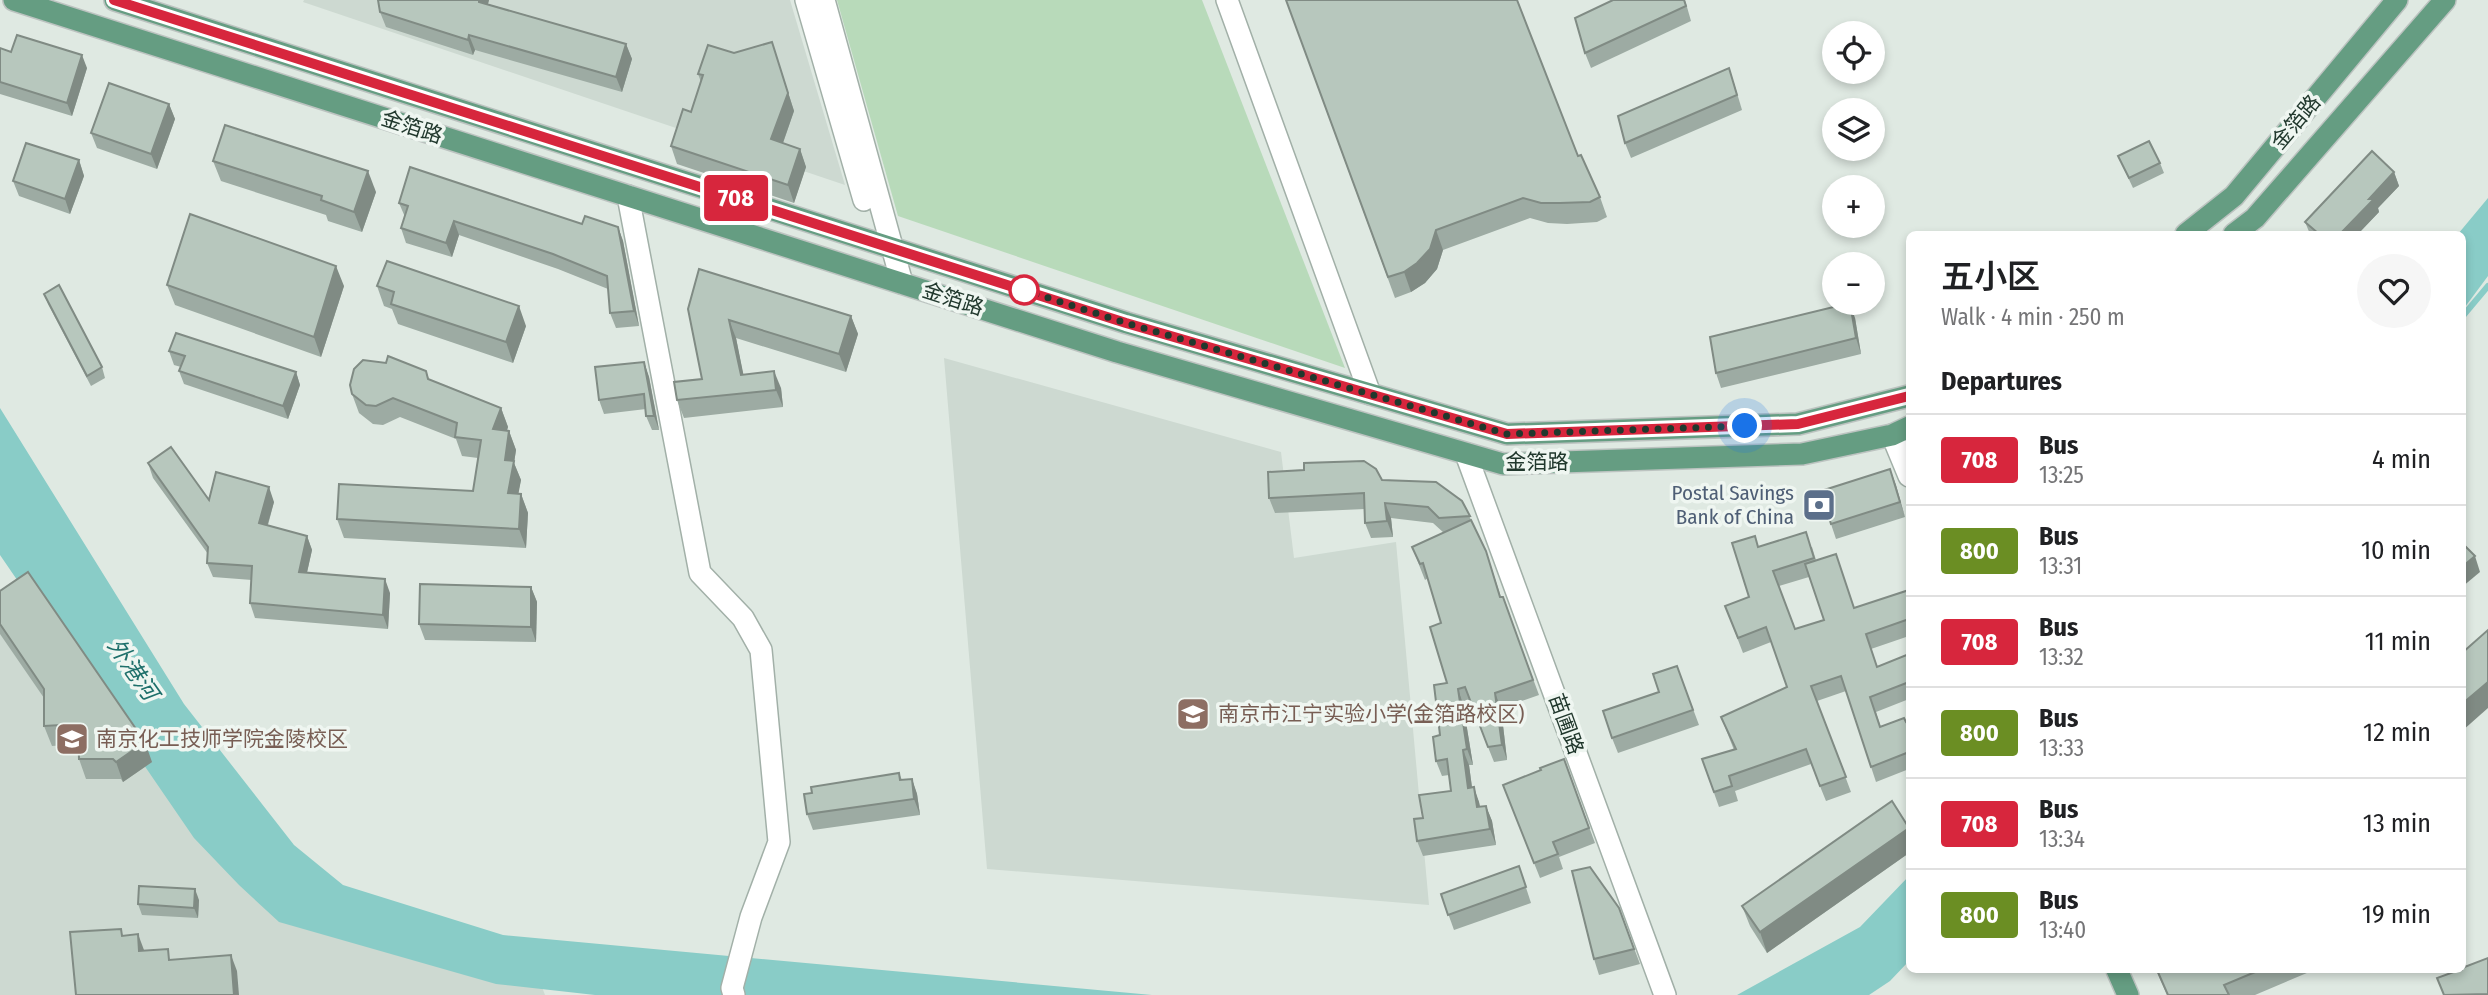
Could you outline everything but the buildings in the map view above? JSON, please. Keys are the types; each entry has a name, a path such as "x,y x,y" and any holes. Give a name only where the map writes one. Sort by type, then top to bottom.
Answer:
{"main road":[{"name":"金箔路","path":"14,0 1117,352 1503,464 1802,454 1904,432"},
{"name":"金箔路","path":"115,0 1126,323 1507,434 1798,424 1901,398"},
{"name":"金箔路","path":"2190,231 2234,196 2397,0"},
{"name":"金箔路","path":"2238,231 2255,218 2445,0"},
{"path":"1901,398 1904,432"},
{"path":"2119,973 2128,995"},
{"path":"2134,973 2143,995"}],"street":[{"path":"806,0 894,281"},
{"path":"824,0 884,246"},
{"path":"1227,0 1370,394"},
{"path":"628,196 700,573 743,618 761,650 779,842 751,917 733,991"},
{"path":"1904,432 1906,450"},
{"name":"苗圃路","path":"1466,454 1665,995"}],"shaded area":[{"path":"790,0 845,185 303,2"},
{"name":"南京市江宁实验小学(金箔路校区)","path":"944,358 1281,452 1294,558 1396,542 1429,905 987,869"},
{"name":"南京化工技师学院金陵校区","path":"0,602 262,876 534,966 545,995 0,995"}],"green space":[{"path":"837,0 1202,0 1345,368 898,216"}],"water":[{"path":"2488,198 2488,276 2466,306 2466,231 2460,231"},
{"name":"外港河","path":"0,408 184,704 294,845 343,885 503,935 1152,995 595,995 496,984 279,922 194,838 0,555"},
{"path":"1906,879 1906,964 1890,981 1869,995 1737,995 1860,927"}],"waterway":[{"path":"2466,312 2488,286"}],"bus line":[{"name":"708","path":"114,0 1126,323 1507,434 1798,424 1906,397"}],"place":[{"name":"Postal Savings Bank of China","path":"1819,505"},
{"name":"南京市江宁实验小学(金箔路校区)","path":"1193,714"},
{"name":"南京化工技师学院金陵校区","path":"72,739"}],"route":[{"path":"1024,290 1126,323 1507,434 1745,426"}]}
